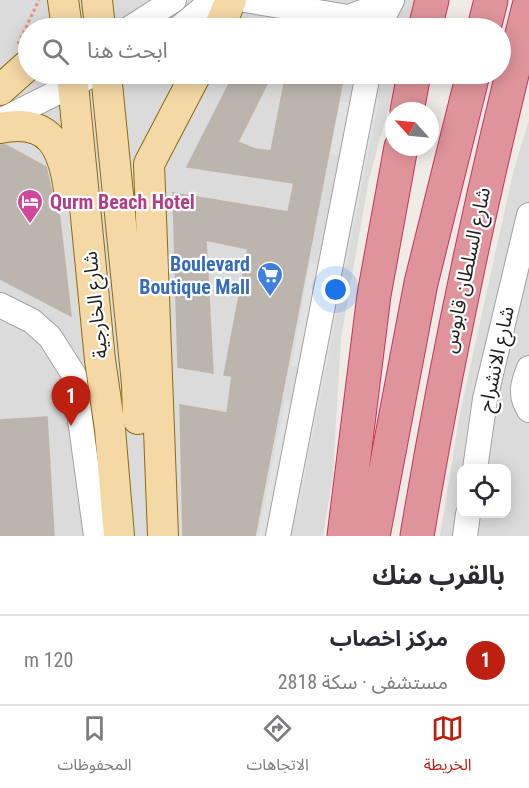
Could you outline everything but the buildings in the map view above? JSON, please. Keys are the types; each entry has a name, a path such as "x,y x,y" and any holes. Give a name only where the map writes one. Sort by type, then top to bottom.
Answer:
{"highway":[{"path":"428,18 432,0"},
{"path":"486,18 491,0"},
{"name":"شارع السلطان قابوس","path":"511,76 529,6"},
{"path":"409,102 412,84"},
{"name":"شارع السلطان قابوس","path":"373,536 421,283 471,84"},
{"name":"شارع السلطان قابوس","path":"417,536 442,382 492,150 509,84"},
{"path":"344,536 374,295 399,156"}],"main road":[{"path":"40,18 48,0"},
{"path":"63,0 66,18"},
{"path":"98,0 99,18"},
{"path":"223,18 231,0"},
{"path":"0,90 18,63"},
{"name":"شارع الخارجية","path":"80,84 100,360 110,429 118,536"},
{"name":"شارع الخارجية","path":"107,84 137,384 144,536"},
{"path":"163,536 149,164 191,84"},
{"path":"0,128 16,125 33,127 48,136 59,148 66,168 84,307 100,360"}],"street":[{"path":"146,18 174,0"},
{"path":"191,18 213,0"},
{"path":"245,0 330,18"},
{"path":"421,18 423,0"},
{"path":"362,18 391,1"},
{"path":"383,18 391,1"},
{"path":"0,95 22,84"},
{"path":"0,121 67,84"},
{"path":"278,536 366,84"},
{"name":"شارع الانشراح","path":"476,464 485,399 529,214"},
{"path":"0,305 32,321 50,337 74,375 96,536"},
{"path":"529,368 523,384 522,400 529,410"},
{"path":"465,536 467,518"}],"path":[{"path":"36,18 39,0"}],"shaded area":[{"path":"0,0 418,0 413,18 18,18 18,84 395,84 390,102 385,102 385,121 369,179 341,338 333,475 323,536 0,536"},
{"path":"368,96 379,98 298,510 288,508"},
{"path":"340,101 353,104 342,156 330,154"},
{"path":"529,120 529,536 440,536 459,418 513,173"},
{"path":"310,263 319,265 301,367 291,366"},
{"path":"285,400 294,402 268,536 258,536"}],"place":[{"name":"Qurm Beach Hotel","path":"30,225"},
{"name":"Boulevard Boutique Mall","path":"270,298"},
{"name":"مركز اخصاب","path":"71,426"}]}
